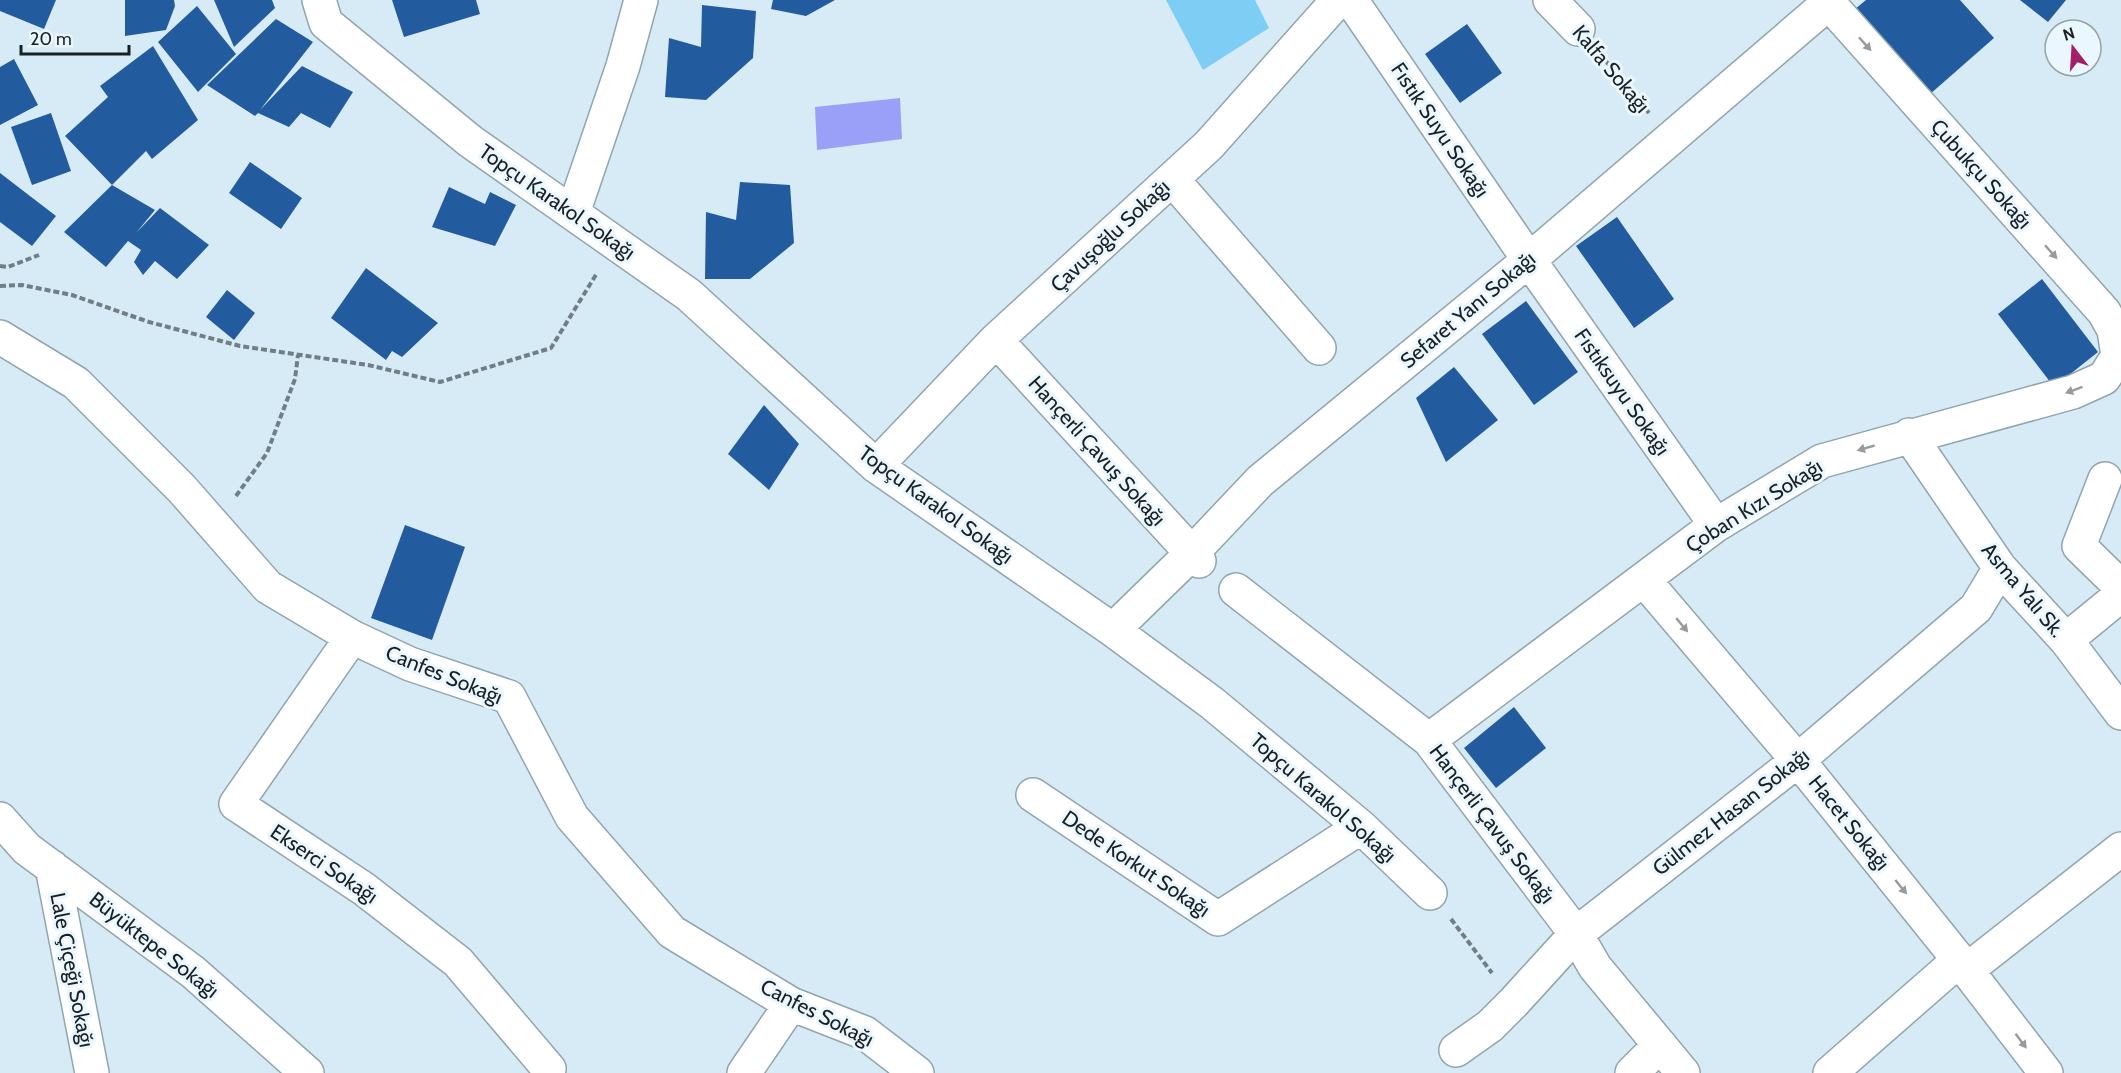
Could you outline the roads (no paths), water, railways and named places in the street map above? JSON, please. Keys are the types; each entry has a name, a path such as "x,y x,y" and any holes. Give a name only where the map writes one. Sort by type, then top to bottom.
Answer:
{"street":[{"name":"Topçu Karakol Sokağı","path":"319,0 326,23 470,141 689,295 876,466 1113,630 1212,703 1361,827 1430,892"},
{"path":"573,213 624,66 641,0"},
{"name":"Çavuşoğlu Sokağı","path":"876,466 996,340 1209,145 1338,0"},
{"name":"Fıstık Suyu Sokağı","path":"1351,0 1529,260"},
{"name":"Kalfa Sokağı","path":"1550,0 1578,28"},
{"name":"Sefaret Yanı Sokağı","path":"1113,630 1195,557 1260,481 1529,260 1829,1"},
{"name":"Çubukçu Sokağı","path":"1829,1 2104,312 2114,330 2118,356"},
{"path":"1172,178 1319,348"},
{"name":"Fıstıksuyu Sokağı","path":"1529,260 1716,525"},
{"name":"Canfes Sokağı","path":"0,337 76,383 182,489 268,587 352,637 410,664 509,697 572,817 672,932 791,1004 865,1033 917,1073"},
{"name":"Hançerli Çavuş Sokağı","path":"996,340 1195,557"},
{"name":"Çoban Kızı Sokağı","path":"1429,740 1716,525 1822,461 1909,435 2073,392 2104,378 2118,356"},
{"name":"Asma Yalı Sk.","path":"1909,435 2000,568 2066,640 2121,713"},
{"path":"2105,479 2079,546 2121,587"},
{"name":"Gülmez Hasan Sokağı","path":"1456,1050 1490,1026 1576,934 1797,762 1976,608 2000,568"},
{"name":"Hacet Sokağı","path":"1644,580 1810,775 1963,965 2046,1073"},
{"name":"Hançerli Çavuş Sokağı","path":"1236,590 1429,740 1576,934 1595,967 1683,1073"},
{"path":"2066,640 2121,595"},
{"name":"Ekserci Sokağı","path":"352,637 236,804 364,889 458,962 552,1072"},
{"name":"Dede Korkut Sokağı","path":"1033,795 1218,919 1361,827"},
{"name":"Büyüktepe Sokağı","path":"0,819 27,849 193,972 307,1073"},
{"path":"1830,1073 1963,965 2121,849"},
{"name":"Lale Çiçeği Sokağı","path":"52,867 92,1073"},
{"path":"744,1073 791,1004"},
{"path":"1632,1073 1660,1045"}]}
